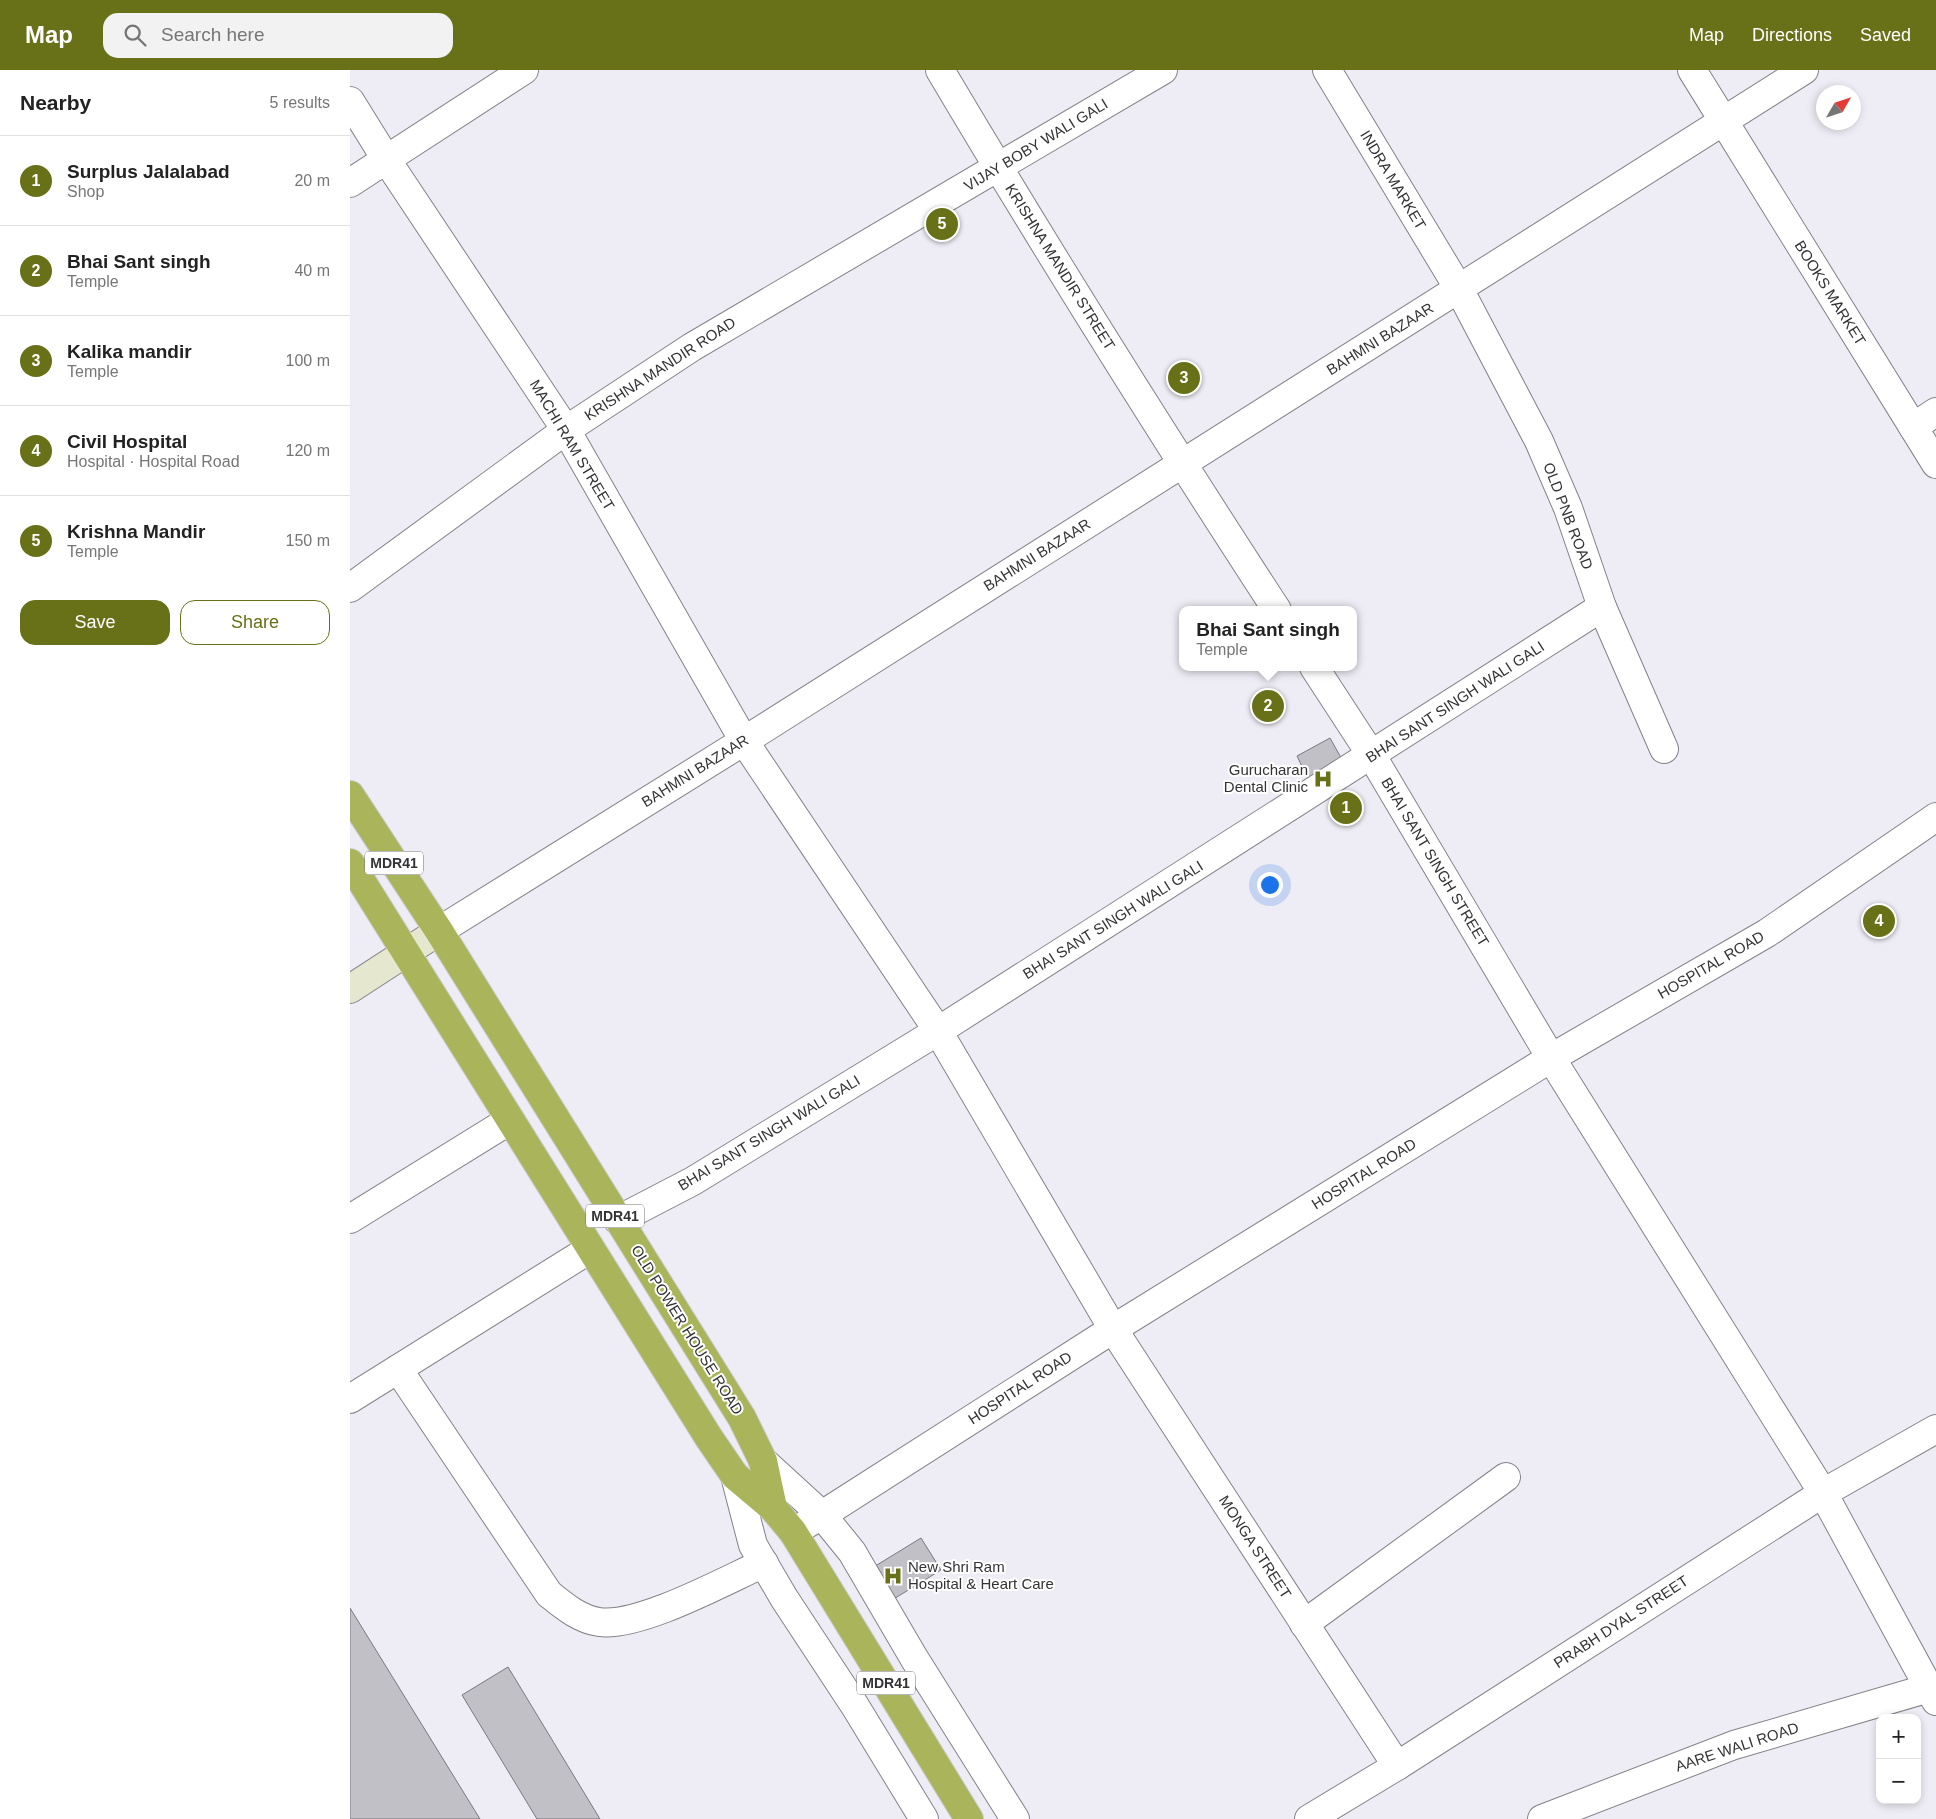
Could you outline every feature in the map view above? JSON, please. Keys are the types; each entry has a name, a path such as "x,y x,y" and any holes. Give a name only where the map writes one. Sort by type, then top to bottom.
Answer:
{"highway":[{"name":"MDR41","path":"350,795 439,931"},
{"name":"MDR41","path":"350,863 407,953"},
{"name":"OLD POWER HOUSE ROAD","path":"439,931 742,1418 763,1460 774,1508"},
{"name":"OLD POWER HOUSE ROAD","path":"407,953 709,1438 735,1476 774,1508 797,1540 970,1819"}],"street":[{"path":"350,183 524,70"},
{"name":"KRISHNA MANDIR STREET","path":"940,70 998,168 1182,463"},
{"name":"VIJAY BOBY WALI GALI","path":"882,235 1163,70"},
{"name":"INDRA MARKET","path":"1327,70 1459,289"},
{"name":"BOOKS MARKET","path":"1692,70 1936,464"},
{"name":"BAHMNI BAZAAR","path":"350,989 1804,70"},
{"name":"MACHI RAM STREET","path":"350,101 386,159 566,430 744,741 938,1031"},
{"name":"KRISHNA MANDIR ROAD","path":"350,588 566,430 692,347 882,235"},
{"name":"OLD PNB ROAD","path":"1459,289 1539,441 1568,508 1602,607 1664,749"},
{"path":"1913,427 1936,412"},
{"path":"1182,463 1274,606"},
{"name":"BHAI SANT SINGH WALI GALI","path":"618,1220 693,1180 938,1031 1372,756 1602,607"},
{"name":"BHAI SANT SINGH STREET","path":"1317,671 1372,756 1551,1058 1823,1493 1933,1692"},
{"name":"HOSPITAL ROAD","path":"797,1540 822,1515 1114,1329 1551,1058 1767,933 1936,817"},
{"name":"MONGA STREET","path":"938,1031 1114,1329 1397,1766"},
{"path":"350,1219 510,1120"},
{"path":"350,1399 590,1249"},
{"path":"398,1369 549,1594 571,1612 599,1622 624,1621 654,1613 764,1563"},
{"name":"PRABH DYAL STREET","path":"1309,1819 1397,1766 1823,1493 1936,1429"},
{"path":"763,1460 822,1515 852,1552 914,1658 1015,1819"},
{"path":"735,1476 754,1545 784,1598 855,1706 924,1819"},
{"path":"1304,1624 1506,1477"},
{"name":"AARE WALI ROAD","path":"1542,1819 1734,1745 1933,1692"}],"building":[{"path":"1330,738 1344,763 1309,781 1297,756"},
{"path":"921,1538 941,1570 892,1600 872,1568"},
{"path":"350,1608 480,1819 350,1819"},
{"path":"508,1667 600,1819 537,1819 462,1695"}],"place":[{"name":"Krishna Mandir","path":"942,224"},
{"name":"Kalika mandir","path":"1184,378"},
{"name":"Bhai Sant singh","path":"1268,706"},
{"name":"Gurucharan Dental Clinic","path":"1323,779"},
{"name":"Surplus Jalalabad","path":"1346,808"},
{"name":"Civil Hospital","path":"1879,921"},
{"name":"New Shri Ram Hospital & Heart Care","path":"893,1576"}]}
